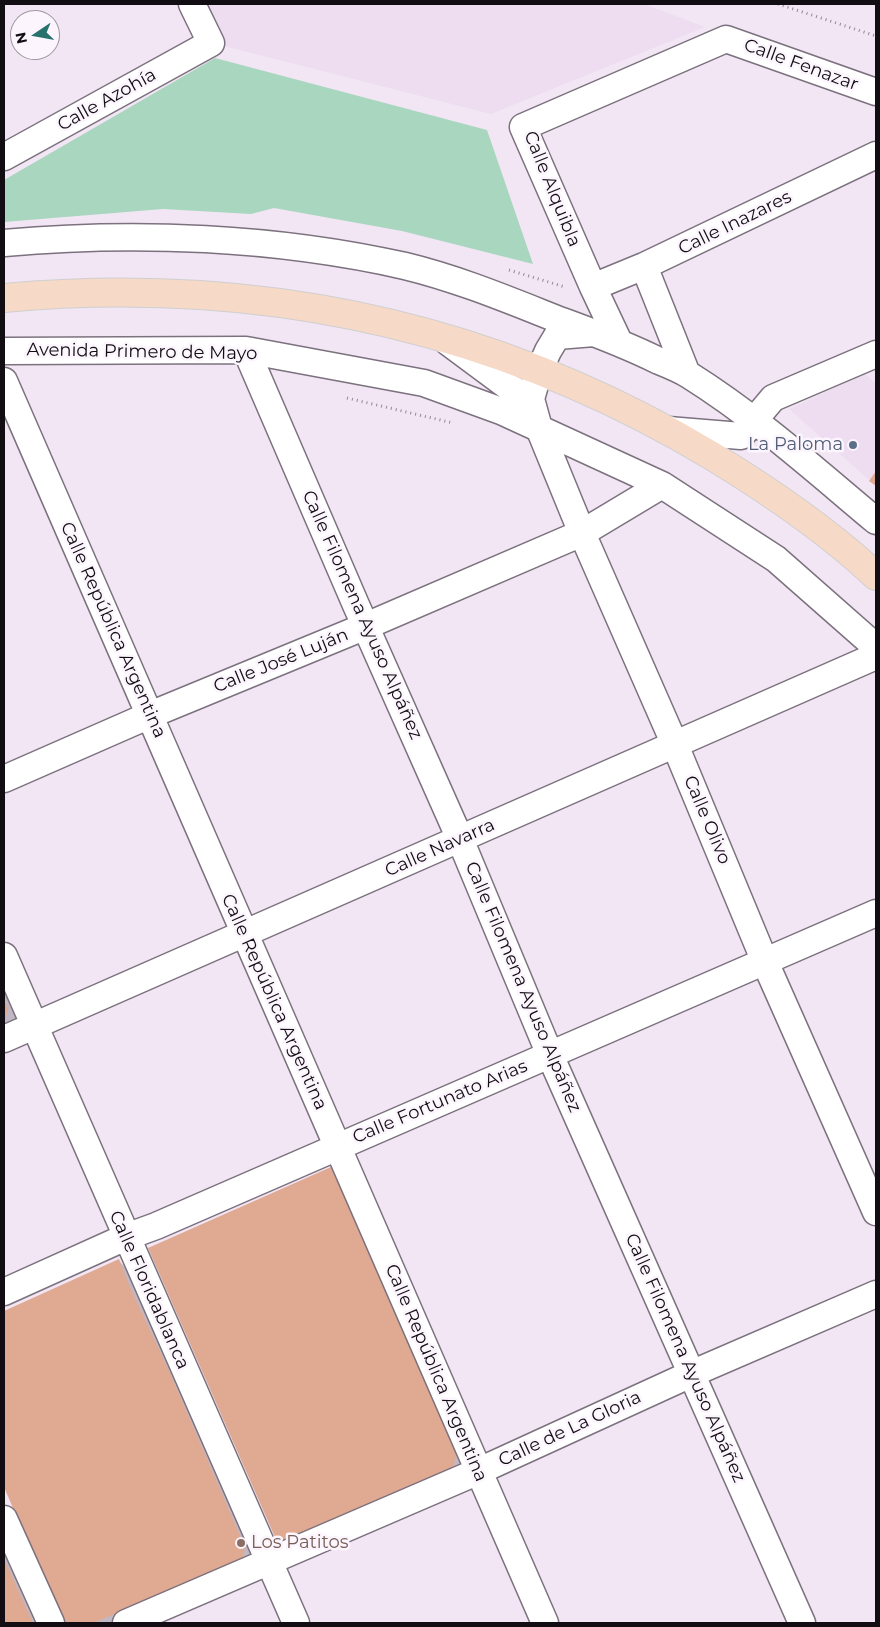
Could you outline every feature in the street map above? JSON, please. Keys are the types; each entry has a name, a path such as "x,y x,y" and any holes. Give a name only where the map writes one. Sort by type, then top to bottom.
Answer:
{"main road":[{"path":"4,298 114,292 230,297 292,304 354,315 440,336 539,371 587,391 668,430 763,488 811,523 876,576"}],"street":[{"name":"Calle Azohía","path":"4,157 211,43 192,4"},
{"name":"Calle Fenazar","path":"726,39 876,92"},
{"name":"Calle Alquibla","path":"619,342 523,126 726,39"},
{"name":"Calle Inazares","path":"593,287 644,266 876,155"},
{"path":"4,243 107,237 175,238 265,244 342,255 406,267 457,282 619,342 687,374 755,420 876,520"},
{"path":"644,266 687,374"},
{"path":"524,306 557,336 594,333"},
{"path":"440,336 510,388 531,399"},
{"path":"539,428 531,399 539,371 548,350 557,336"},
{"name":"Avenida Primero de Mayo","path":"4,351 246,350 424,383 501,411 662,485 776,558 876,647"},
{"name":"Calle Filomena Ayuso Alpáñez","path":"246,350 460,839 550,1055 802,1623"},
{"path":"668,430 742,436 774,398 872,362"},
{"name":"Calle República Argentina","path":"4,381 544,1623"},
{"name":"Calle Olivo","path":"539,428 582,533 676,745 766,962 876,1212"},
{"name":"Calle José Luján","path":"4,779 150,715 366,626 582,533 662,485"},
{"name":"Calle Navarra","path":"4,1039 876,656"},
{"name":"Calle Fortunato Arias","path":"4,1292 126,1237 156,1226 876,913"},
{"name":"Calle Floridablanca","path":"4,956 296,1623"},
{"name":"Calle de La Gloria","path":"126,1623 479,1472 691,1374 876,1294"},
{"path":"4,1519 51,1623"}],"path":[{"path":"778,4 876,36"},
{"path":"344,397 461,426"}],"shaded area":[{"path":"203,4 644,4 705,27 491,114 224,46"},
{"name":"La Paloma","path":"865,374 876,384 876,486 789,409"}],"green space":[{"path":"215,58 487,130 533,264 402,231 274,208 251,214 163,209 4,222 4,180"}],"building":[{"path":"876,471 876,486 869,481"},
{"path":"4,999 8,1009 4,1023"},
{"path":"331,1167 457,1455 452,1469 278,1544 148,1248"},
{"path":"119,1259 245,1547 242,1560 156,1597 93,1623 62,1623 4,1487 4,1311"},
{"path":"4,1558 6,1563 33,1623 4,1623"}],"place":[{"name":"La Paloma","path":"853,445"},
{"name":"Los Patitos","path":"241,1543"}]}
